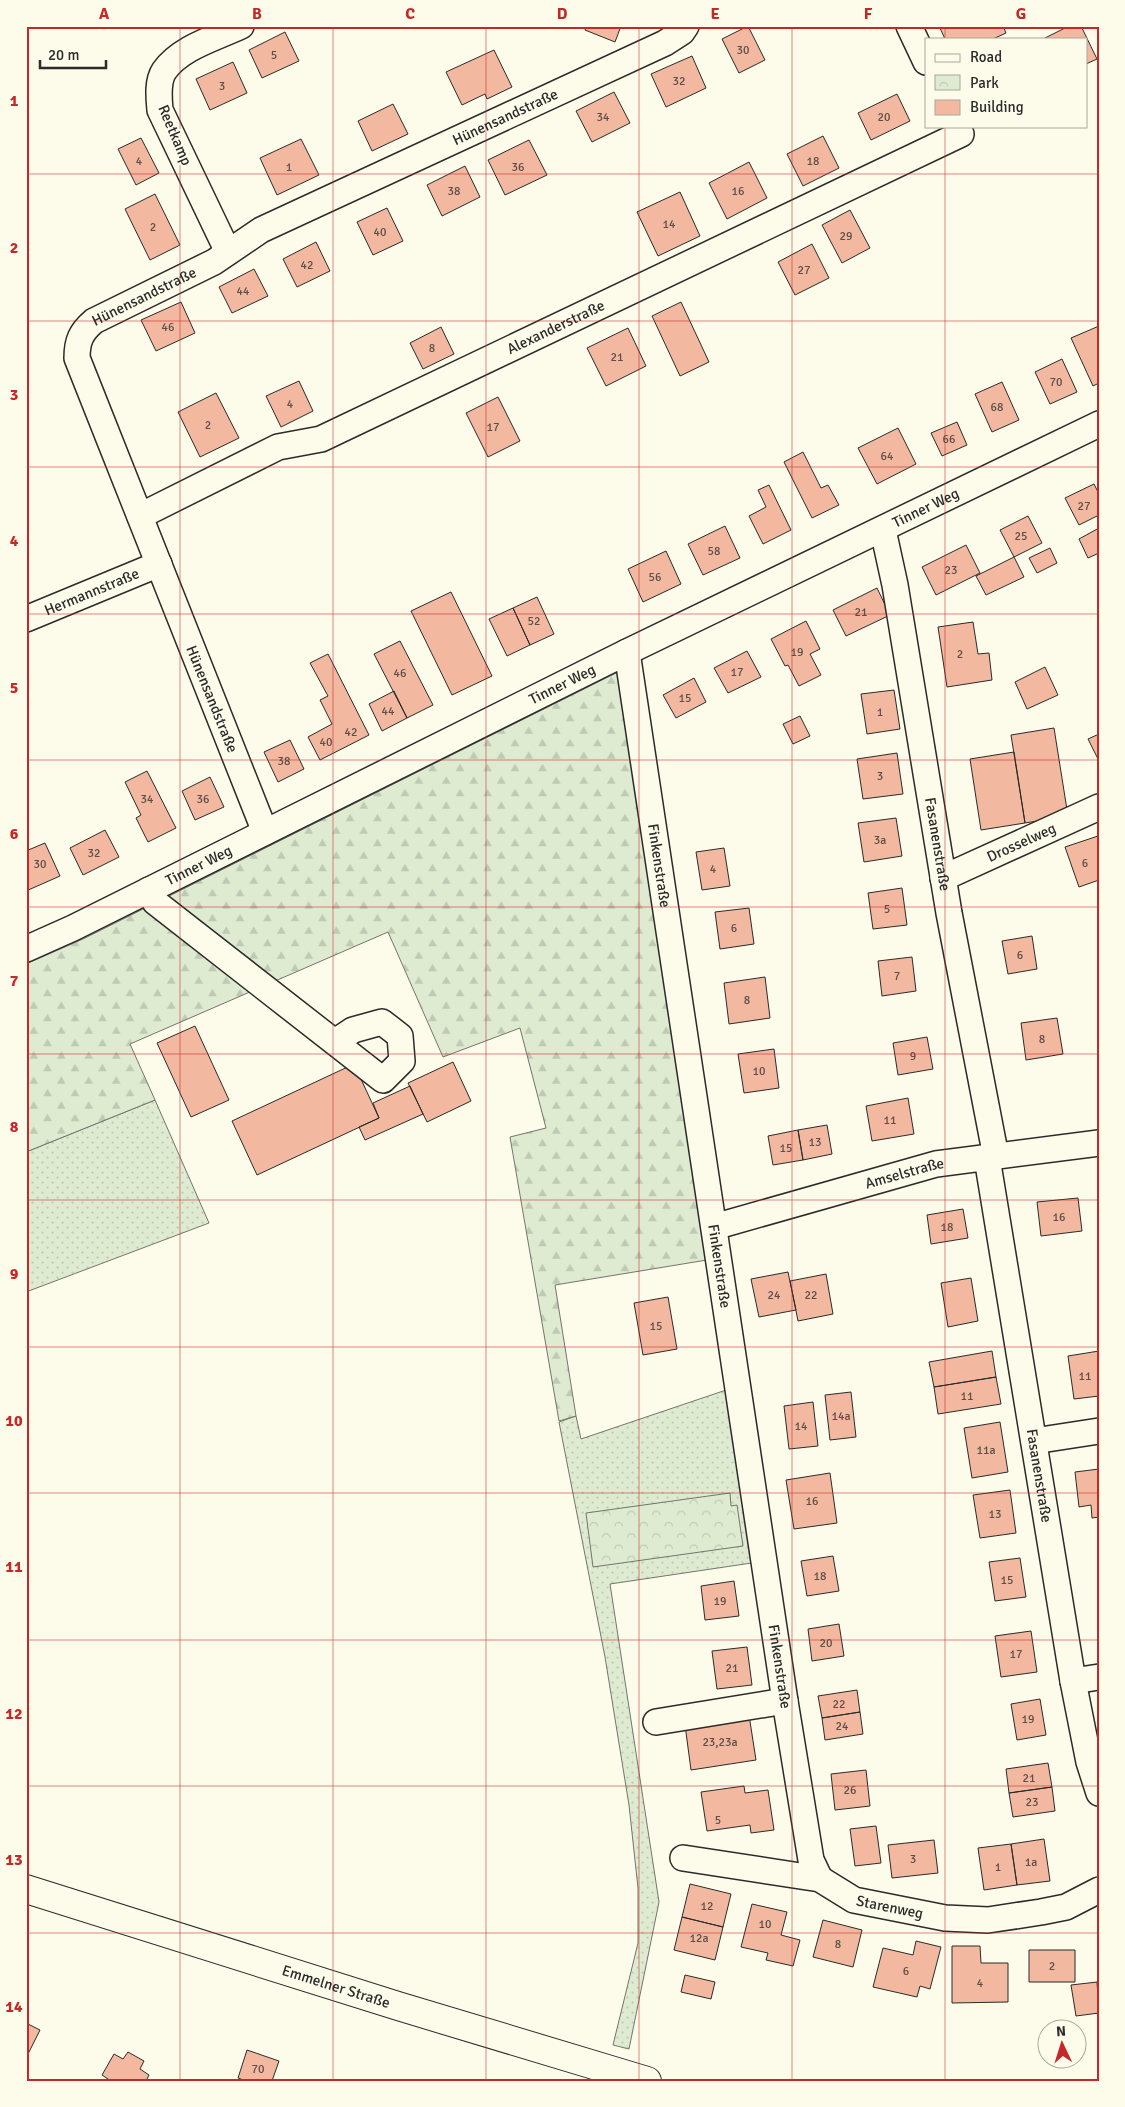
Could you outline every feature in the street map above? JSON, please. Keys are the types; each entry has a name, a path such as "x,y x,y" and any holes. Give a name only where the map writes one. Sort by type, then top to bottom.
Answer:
{"main road":[{"name":"Emmelner Straße","path":"26,1889 389,2003 647,2081"}],"street":[{"name":"Reetkamp","path":"228,252 160,110 159,92 164,72 182,52 241,26"},
{"name":"Hünensandstraße","path":"265,832 77,358 77,343 83,331 94,321 214,262 261,230 665,43 682,32 686,26"},
{"path":"909,26 925,60"},
{"name":"Alexanderstraße","path":"140,516 278,447 321,439 961,134 958,128"},
{"name":"Tinner Weg","path":"26,948 73,928 627,652 1099,424"},
{"name":"Fasanenstraße","path":"883,530 895,585 943,878 992,1158 1034,1441 1073,1681 1089,1762 1099,1793"},
{"name":"Hermannstraße","path":"26,620 159,564"},
{"name":"Finkenstraße","path":"627,652 810,1860 820,1879"},
{"name":"Drosselweg","path":"943,878 1099,807"},
{"path":"150,890 155,902 335,1042"},
{"name":"Amselstraße","path":"714,1227 936,1164 1099,1143"},
{"path":"1034,1441 1099,1431"},
{"path":"1073,1681 1099,1677"},
{"path":"656,1722 785,1701"},
{"name":"Starenweg","path":"683,1858 820,1879 854,1900 945,1918 988,1920 1041,1912 1066,1907 1099,1890"}],"green space":[{"path":"630,666 719,1258 555,1285 576,1416 559,1421 510,1137 546,1128 520,1028 443,1057 388,932 130,1044 155,1100 26,1152 26,964 83,939"},
{"path":"155,1100 209,1223 26,1292 26,1152"},
{"path":"738,1386 765,1561 610,1584 659,1902 629,2049 613,2045 638,1943 638,1888 629,1805 605,1657 559,1422 576,1416 581,1439"},
{"path":"730,1493 731,1506 737,1505 743,1546 593,1567 586,1513"}],"building":[{"path":"586,26 621,26 615,42 585,30"},
{"path":"748,26 765,60 739,73 722,39"},
{"path":"939,26 1003,26 1006,33 995,38 945,38"},
{"path":"1069,26 1081,26 1087,38 1045,38"},
{"path":"285,32 299,61 262,78 249,50"},
{"path":"1088,40 1097,59 1088,63"},
{"path":"494,50 512,87 487,99 485,94 462,105 446,72"},
{"path":"692,56 706,88 666,107 651,74"},
{"path":"233,62 247,93 210,110 196,79"},
{"path":"614,92 630,123 592,142 576,111"},
{"path":"897,94 910,121 871,140 858,113"},
{"path":"393,104 408,134 372,151 358,121"},
{"path":"823,136 839,168 803,186 787,154"},
{"path":"141,138 159,173 136,185 118,149"},
{"path":"301,139 319,175 277,195 260,158"},
{"path":"529,140 547,175 505,195 488,160"},
{"path":"749,162 767,198 727,219 709,183"},
{"path":"465,166 480,197 442,216 427,185"},
{"path":"680,192 700,236 658,256 637,212"},
{"path":"155,194 180,245 150,260 125,209"},
{"path":"387,208 403,241 373,255 357,222"},
{"path":"850,210 870,248 842,263 822,225"},
{"path":"316,242 330,271 297,287 283,259"},
{"path":"812,244 829,278 795,295 778,262"},
{"path":"254,269 268,296 232,313 219,287"},
{"path":"181,302 195,333 156,351 141,320"},
{"path":"681,302 709,362 680,376 652,316"},
{"path":"1099,326 1099,383 1093,386 1071,338"},
{"path":"441,327 454,354 423,369 410,343"},
{"path":"628,328 646,366 606,386 587,348"},
{"path":"1062,359 1077,392 1050,404 1035,372"},
{"path":"299,381 313,411 281,427 266,396"},
{"path":"1002,382 1019,420 992,432 975,394"},
{"path":"216,393 239,438 200,457 178,412"},
{"path":"498,397 520,441 488,457 466,413"},
{"path":"957,422 967,445 942,456 931,433"},
{"path":"898,428 916,464 877,484 858,448"},
{"path":"803,452 821,488 828,485 839,505 812,518 784,462"},
{"path":"1094,484 1099,494 1099,515 1079,525 1065,498"},
{"path":"769,485 791,530 763,544 749,516 766,507 758,490"},
{"path":"1028,516 1042,543 1014,557 1000,530"},
{"path":"725,526 740,558 703,575 688,544"},
{"path":"1099,528 1099,553 1088,558 1079,539"},
{"path":"966,545 980,573 936,595 922,567"},
{"path":"1050,548 1057,563 1037,573 1029,558"},
{"path":"666,551 681,584 643,602 628,569"},
{"path":"1014,557 1024,577 986,595 976,576"},
{"path":"877,588 890,615 846,636 833,610"},
{"path":"451,592 492,676 452,695 411,611"},
{"path":"537,597 554,634 530,645 513,608"},
{"path":"513,608 530,645 507,656 489,619"},
{"path":"806,621 820,649 810,654 821,675 799,686 788,665 785,666 771,639"},
{"path":"973,622 978,654 989,653 992,680 947,687 938,627"},
{"path":"400,641 433,705 407,718 374,654"},
{"path":"747,651 761,677 728,693 714,668"},
{"path":"328,654 369,735 320,760 308,737 332,724 320,700 328,696 310,663"},
{"path":"1045,667 1058,695 1027,709 1015,682"},
{"path":"694,678 706,702 676,718 663,695"},
{"path":"894,690 900,729 867,734 861,694"},
{"path":"394,691 407,718 382,731 369,704"},
{"path":"800,716 810,736 793,744 783,724"},
{"path":"1054,728 1068,816 1025,823 1011,735"},
{"path":"1099,734 1099,761 1088,739"},
{"path":"290,740 304,769 278,782 264,752"},
{"path":"1014,752 1025,823 981,830 970,759"},
{"path":"897,753 903,794 863,799 857,759"},
{"path":"147,771 176,828 148,842 136,818 141,815 125,782"},
{"path":"210,777 224,807 195,820 182,791"},
{"path":"896,818 902,856 864,862 858,823"},
{"path":"105,830 119,857 83,875 70,848"},
{"path":"1098,836 1099,880 1079,887 1065,847"},
{"path":"45,843 60,876 26,891 26,851"},
{"path":"724,848 730,886 702,890 696,852"},
{"path":"902,888 907,925 873,929 868,893"},
{"path":"749,908 754,944 720,949 715,912"},
{"path":"1032,936 1037,969 1008,974 1002,941"},
{"path":"912,957 916,991 882,996 878,961"},
{"path":"765,977 770,1018 729,1024 724,983"},
{"path":"1057,1018 1063,1054 1026,1060 1021,1023"},
{"path":"195,1026 229,1100 191,1117 157,1043"},
{"path":"927,1037 933,1069 898,1075 893,1043"},
{"path":"774,1049 779,1088 744,1093 738,1054"},
{"path":"453,1062 471,1101 427,1122 408,1083"},
{"path":"354,1064 379,1118 257,1175 232,1121"},
{"path":"410,1086 423,1114 365,1140 359,1127 379,1118 373,1103"},
{"path":"908,1098 914,1134 872,1141 866,1106"},
{"path":"827,1125 832,1154 803,1160 798,1130"},
{"path":"798,1130 803,1160 773,1165 768,1136"},
{"path":"1078,1198 1082,1231 1041,1236 1037,1202"},
{"path":"963,1209 968,1238 931,1244 927,1215"},
{"path":"788,1272 796,1310 759,1317 751,1279"},
{"path":"826,1274 833,1314 798,1321 790,1281"},
{"path":"971,1278 978,1321 948,1327 941,1283"},
{"path":"668,1297 677,1349 643,1355 634,1303"},
{"path":"992,1351 996,1377 934,1387 929,1362"},
{"path":"1099,1351 1099,1396 1074,1399 1068,1356"},
{"path":"996,1377 1001,1404 938,1414 934,1387"},
{"path":"851,1392 856,1437 830,1440 825,1395"},
{"path":"813,1402 818,1446 789,1449 784,1406"},
{"path":"1000,1422 1008,1472 972,1478 964,1428"},
{"path":"1099,1469 1099,1517 1092,1518 1091,1505 1079,1507 1075,1472"},
{"path":"830,1473 837,1523 794,1529 786,1480"},
{"path":"1010,1490 1016,1533 980,1538 973,1495"},
{"path":"833,1556 839,1591 807,1596 801,1561"},
{"path":"1020,1558 1026,1597 995,1601 989,1562"},
{"path":"734,1581 739,1616 705,1620 701,1586"},
{"path":"839,1624 844,1656 812,1661 808,1629"},
{"path":"1031,1631 1037,1672 1001,1677 995,1636"},
{"path":"747,1647 752,1685 717,1689 712,1651"},
{"path":"857,1690 860,1712 822,1718 818,1696"},
{"path":"1040,1699 1046,1735 1017,1740 1011,1704"},
{"path":"860,1712 863,1734 825,1740 822,1718"},
{"path":"749,1715 756,1760 691,1770 685,1725"},
{"path":"1048,1763 1052,1787 1009,1793 1006,1769"},
{"path":"866,1770 870,1806 835,1810 831,1774"},
{"path":"744,1786 745,1793 768,1790 774,1830 751,1833 750,1825 707,1831 701,1792"},
{"path":"1052,1787 1055,1811 1013,1817 1009,1793"},
{"path":"876,1826 881,1863 855,1866 850,1829"},
{"path":"1044,1839 1050,1881 1017,1885 1011,1844"},
{"path":"934,1840 938,1873 892,1878 888,1845"},
{"path":"1011,1844 1017,1885 984,1890 978,1848"},
{"path":"690,1884 731,1894 723,1927 682,1917"},
{"path":"752,1904 787,1912 781,1935 800,1940 793,1966 766,1960 768,1953 741,1947"},
{"path":"682,1917 723,1927 715,1960 674,1950"},
{"path":"823,1920 862,1930 853,1967 813,1957"},
{"path":"916,1941 941,1947 930,1989 920,1986 917,1997 873,1987 883,1948 913,1955"},
{"path":"952,1946 980,1946 981,1963 1008,1963 1008,2002 952,2003"},
{"path":"1029,1950 1075,1950 1075,1982 1029,1982"},
{"path":"685,1975 715,1982 711,1999 681,1992"},
{"path":"1097,1982 1099,2013 1076,2016 1071,1985"},
{"path":"26,2023 40,2030 26,2058"},
{"path":"247,2050 279,2061 272,2081 246,2081 238,2078"},
{"path":"128,2052 144,2061 140,2069 149,2075 146,2081 111,2081 102,2075 114,2054 123,2059"}]}
